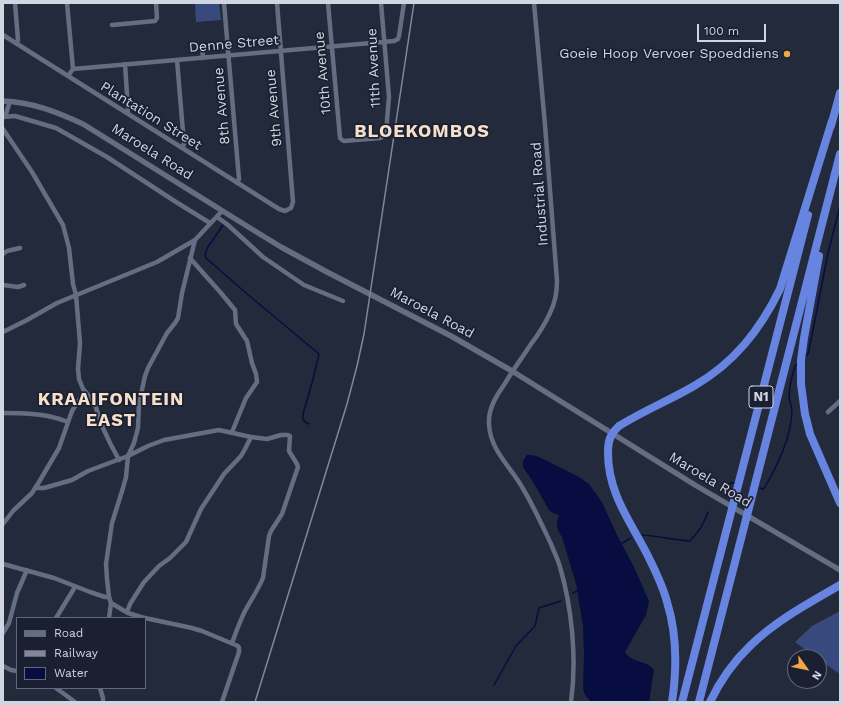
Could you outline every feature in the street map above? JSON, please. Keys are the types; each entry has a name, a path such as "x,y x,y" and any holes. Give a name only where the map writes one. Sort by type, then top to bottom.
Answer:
{"highway":[{"name":"N1","path":"682,702 840,93"},
{"path":"672,702 676,651 672,618 662,586 619,503 613,488 609,474 609,442 612,434 619,426 696,386 717,371 733,357 756,331 770,310 780,290 832,121"},
{"name":"N1","path":"699,702 840,154"},
{"path":"831,188 804,338 801,360 801,384 805,414 810,434 840,503"},
{"path":"710,702 725,676 738,658 751,644 781,621 840,585"}],"street":[{"path":"15,3 18,40 16,43"},
{"path":"67,3 73,69 68,76"},
{"path":"112,26 155,21 158,18 156,3"},
{"name":"8th Avenue","path":"224,3 239,179 237,183"},
{"name":"9th Avenue","path":"276,3 293,202 289,210"},
{"name":"10th Avenue","path":"328,3 340,138 342,140"},
{"name":"11th Avenue","path":"342,140 380,138 384,136 386,132 389,97 381,3"},
{"name":"Denne Street","path":"73,69 397,40 399,36 404,3"},
{"name":"Industrial Road","path":"534,3 546,125 557,285 551,313 493,404 489,414 489,424 494,446 522,486 532,504 560,566 566,592 572,634 573,670 571,702"},
{"name":"Plantation Street","path":"3,35 281,210 289,210"},
{"path":"202,45 203,58"},
{"path":"177,60 184,144 182,148"},
{"path":"125,64 128,110 126,113"},
{"name":"Maroela Road","path":"3,101 27,104 50,110 83,124 288,251 357,288 441,330 722,501 840,570"},
{"path":"10,101 4,117 15,116 56,128 108,157 210,223"},
{"path":"3,129 32,172 63,226 69,248 76,295 80,343 78,369 79,379 83,389 94,402 103,428 120,460"},
{"path":"3,332 28,320 57,303 150,266 195,240 222,211"},
{"path":"217,217 263,257 304,285 342,301"},
{"path":"109,617 111,604 106,579 108,544 112,523 125,482 128,456 134,443 138,428 139,404 145,376 167,333 178,318 182,293 195,240"},
{"path":"3,254 7,251 20,248"},
{"path":"190,258 235,310 236,324 247,342 256,374 257,382 246,398 232,432"},
{"path":"3,285 18,287 24,285"},
{"path":"3,524 13,511 27,499 35,488 59,448 72,411 79,400 87,394"},
{"path":"828,412 840,401"},
{"path":"3,412 39,414 68,422"},
{"path":"35,488 44,488 72,480 88,471 120,460 152,444 164,440 214,430 267,439 288,435 290,436 289,450 298,467 282,514 269,536 263,578 256,594 242,616 232,643"},
{"path":"127,612 130,604 144,582 159,566 170,558 186,542 201,509 224,474 241,456 251,437"},
{"path":"3,564 54,578 105,597 109,597"},
{"path":"3,632 9,623 17,593 27,570"},
{"path":"57,617 75,586"},
{"path":"111,604 142,617"},
{"path":"146,618 202,631 238,646 239,652 222,702"},
{"path":"3,666 16,671"},
{"path":"57,689 75,702"},
{"path":"100,689 103,702"}],"shaded area":[{"path":"195,3 219,3 221,20 196,22"},
{"path":"840,611 840,674 827,665 827,649 804,649 795,642 812,626"}],"water":[{"path":"527,455 539,457 579,477 589,484 602,502 649,601 646,615 625,652 631,658 647,664 654,670 649,702 591,702 585,695 583,689 583,626 576,584 562,537 558,529 557,521 559,516 549,510 523,467 523,461"}],"waterway":[{"path":"805,357 809,350 828,253 840,206"},
{"path":"223,225 208,247 205,254 206,258 319,354 303,414 303,419 309,424"},
{"path":"760,488 763,489 765,487 775,469 786,441 792,411 789,398 790,388 795,366 798,363"},
{"path":"727,485 735,483"},
{"path":"642,535 690,541 701,528 708,512"},
{"path":"622,543 631,538"},
{"path":"573,593 577,591"},
{"path":"494,685 516,646 535,626 539,608 561,601"}],"railway":[{"path":"255,702 347,404 357,366 364,334 414,3"}],"place":[{"name":"Goeie Hoop Vervoer Spoeddiens","path":"787,54"}],"district":[{"name":"BLOEKOMBOS","path":"422,132"},
{"name":"KRAAIFONTEIN EAST","path":"111,410"}]}
